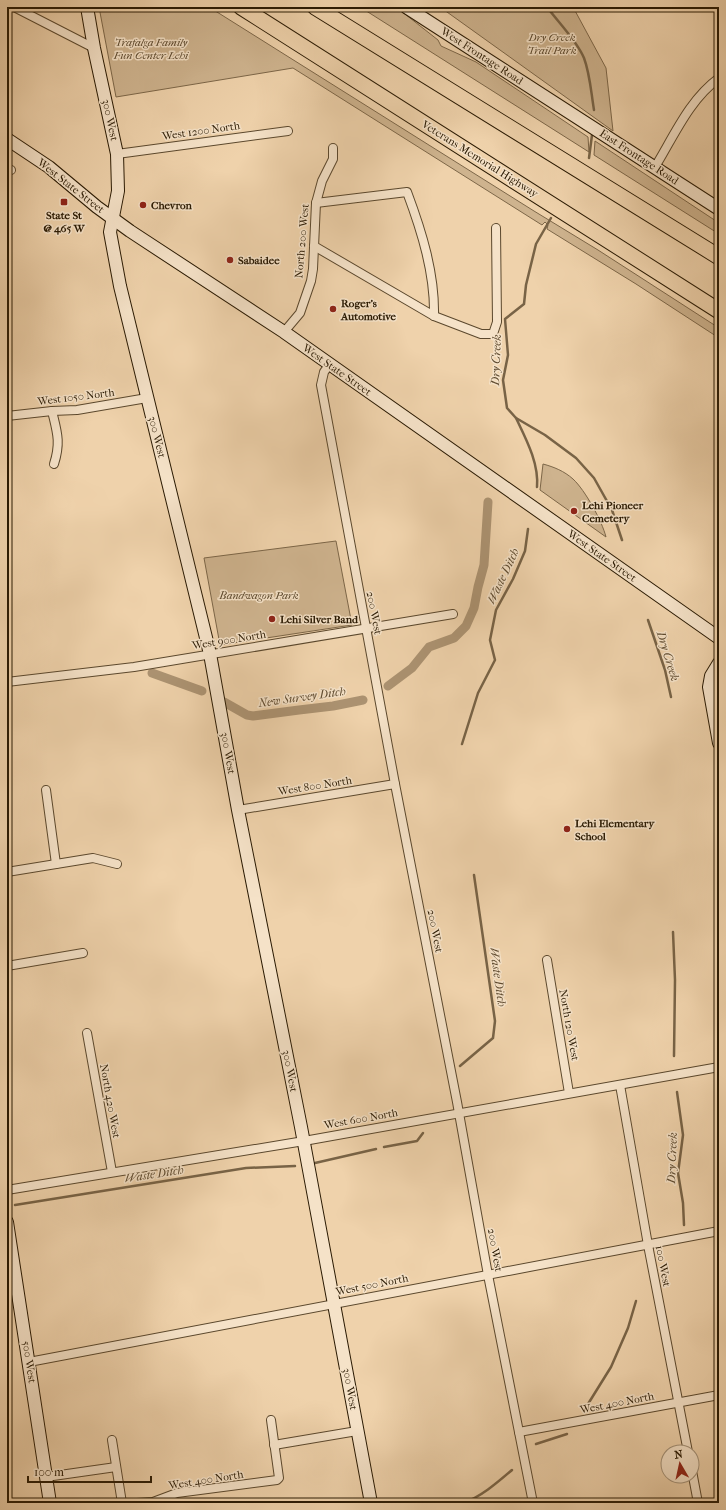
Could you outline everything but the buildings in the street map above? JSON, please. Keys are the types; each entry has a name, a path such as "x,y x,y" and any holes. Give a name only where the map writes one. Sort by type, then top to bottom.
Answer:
{"highway":[{"name":"Veterans Memorial Highway","path":"241,7 719,311"},
{"path":"315,7 719,257"}],"street":[{"path":"14,7 94,48"},
{"name":"300 West","path":"87,7 94,48 117,154 119,180 110,232 120,286 210,654 238,810 304,1141 371,1503"},
{"name":"West Frontage Road","path":"406,7 558,104"},
{"path":"655,167 693,103 709,85 719,78"},
{"name":"East Frontage Road","path":"558,104 719,209"},
{"name":"West 1200 North","path":"117,154 288,131"},
{"name":"West State Street","path":"7,139 49,167 113,219 284,332 719,638"},
{"name":"North 200 West","path":"284,332 300,313 311,281 313,269 316,203 322,181 333,159 333,148"},
{"path":"316,203 407,192 423,237 434,294 434,316"},
{"path":"314,246 434,316 481,334 493,334 497,322 496,228"},
{"name":"200 West","path":"329,365 324,372 321,385 395,784 459,1113 488,1275 533,1503"},
{"name":"West 1050 North","path":"7,416 77,410 148,398"},
{"path":"52,411 59,450 54,464"},
{"name":"West 900 North","path":"7,682 127,668 453,614"},
{"path":"719,664 711,676 709,687 719,743"},
{"name":"West 800 North","path":"238,810 395,784"},
{"path":"46,790 56,864"},
{"path":"7,872 93,858 117,864"},
{"path":"7,966 83,953"},
{"name":"North 120 West","path":"546,960 569,1093"},
{"name":"North 420 West","path":"87,1033 112,1172"},
{"name":"West 600 North","path":"7,1190 304,1141 719,1067"},
{"name":"100 West","path":"620,1084 648,1245 687,1444"},
{"name":"500 West","path":"7,1222 50,1503"},
{"name":"West 500 North","path":"29,1362 719,1231"},
{"name":"West 400 North","path":"519,1432 719,1395"},
{"path":"271,1420 274,1445 357,1431"},
{"path":"112,1440 122,1503"},
{"name":"West 400 North","path":"137,1503 153,1502 177,1493 277,1480 279,1478 274,1445"},
{"path":"46,1477 116,1467"},
{"path":"695,1484 698,1503"}],"green space":[{"name":"Trafalga Family Fun Center Lehi","path":"99,7 209,7 598,250 719,328 719,338 547,229 548,225 545,222 542,225 293,68 116,97"},
{"path":"360,7 396,7 438,40 441,46 476,62 588,137 589,152"},
{"name":"Dry Creek Trail Park","path":"440,7 573,7 606,68 613,131"},
{"path":"595,141 719,223 719,234 594,155"},
{"path":"543,464 555,468 570,476 578,484 583,490 601,523 606,537 540,490"},
{"name":"Bandwagon Park","path":"336,541 352,625 220,645 204,558"}],"waterway":[{"name":"Dry Creek","path":"547,7 572,38 584,58 589,77 594,110"},
{"name":"Dry Creek","path":"589,158 592,135"},
{"name":"Dry Creek","path":"551,218 536,244 526,285 524,304 505,319 508,355 503,380 507,408 516,418 545,435 576,458 594,478 612,510 622,540"},
{"name":"Waste Ditch","path":"516,418 534,460 537,487"},
{"name":"New Survey Ditch","path":"388,686 412,668 429,647 454,638 466,626 474,608 484,565 488,502"},
{"name":"Waste Ditch","path":"462,744 478,693 495,660 490,640 496,610 513,579 525,551 528,529"},
{"name":"Dry Creek","path":"648,620 665,670 671,697"},
{"name":"New Survey Ditch","path":"152,673 202,691"},
{"name":"New Survey Ditch","path":"224,702 247,715 253,716 333,706 363,700"},
{"name":"Waste Ditch","path":"460,1066 493,1038 495,1021 474,875"},
{"name":"Dry Creek","path":"673,932 675,980 674,1056"},
{"name":"Dry Creek","path":"677,1092 683,1135 678,1173 683,1203 684,1225"},
{"name":"Waste Ditch","path":"384,1147 417,1141 423,1133"},
{"name":"Waste Ditch","path":"315,1163 376,1149"},
{"name":"Waste Ditch","path":"15,1205 246,1168 295,1166"},
{"name":"Dry Creek","path":"588,1404 611,1367 628,1328 636,1301"},
{"name":"Dry Creek","path":"536,1444 567,1434"},
{"name":"Dry Creek","path":"463,1503 483,1493 512,1470"}],"place":[{"name":"State St @ 465 W","path":"64,202"},
{"name":"Chevron","path":"143,205"},
{"name":"Sabaidee","path":"230,260"},
{"name":"Roger's Automotive","path":"333,309"},
{"name":"Lehi Pioneer Cemetery","path":"574,511"},
{"name":"Lehi Silver Band","path":"272,619"},
{"name":"Lehi Elementary School","path":"567,829"}]}
